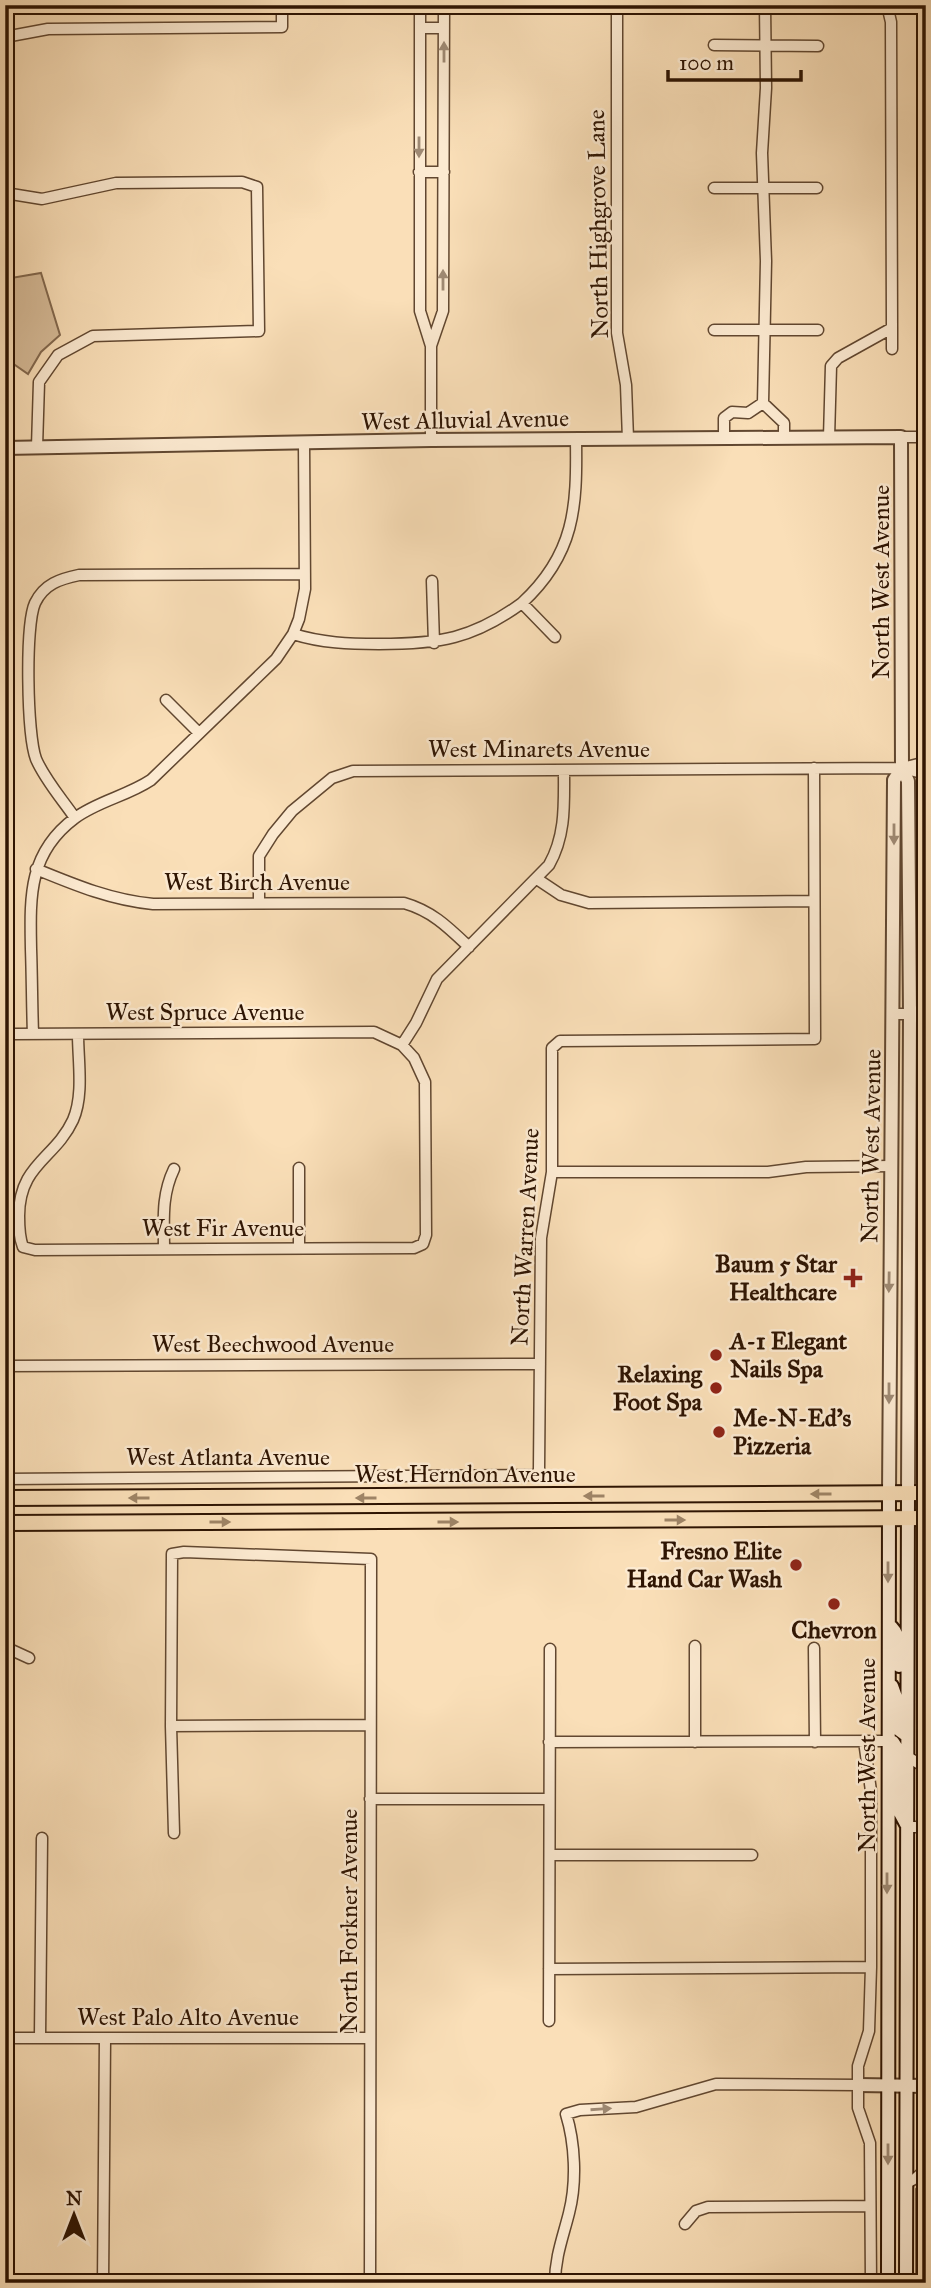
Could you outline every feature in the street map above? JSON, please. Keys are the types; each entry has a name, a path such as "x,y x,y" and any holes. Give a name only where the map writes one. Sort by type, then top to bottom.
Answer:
{"main road":[{"name":"West Herndon Avenue","path":"5,1498 926,1493"},
{"name":"West Herndon Avenue","path":"5,1523 926,1518"}],"street":[{"path":"5,37 48,29 282,27 282,5"},
{"path":"420,5 420,311 431,346 431,440"},
{"path":"431,346 443,311 444,5"},
{"path":"765,5 766,88 762,153 766,261 764,403 784,423 784,438"},
{"path":"887,5 891,22 892,349"},
{"name":"North Highgrove Lane","path":"617,8 617,333 626,385 628,439"},
{"path":"420,28 444,28"},
{"path":"714,45 818,46"},
{"path":"419,172 444,172"},
{"path":"5,193 42,199 116,184 242,183 257,187 259,331 93,336 58,355 39,382 37,447"},
{"path":"714,188 817,188"},
{"path":"829,438 829,374 834,360 892,328"},
{"path":"714,330 818,330"},
{"path":"724,439 724,418 732,412 748,413 764,403"},
{"name":"North West Avenue","path":"901,437 902,768 908,780 910,1014 906,2283"},
{"name":"West Alluvial Avenue","path":"5,448 431,440 926,437"},
{"path":"293,634 326,643 434,643 478,630 522,603 554,567 572,522 577,493 576,439"},
{"path":"33,1034 30,899 36,869 53,839 90,808 135,790 151,780 276,659 293,634 303,604 305,574 304,443"},
{"path":"75,818 37,760 31,732 30,625 36,601 50,584 79,575 305,574"},
{"path":"432,581 434,643"},
{"path":"522,603 555,637"},
{"path":"166,700 199,733"},
{"name":"West Minarets Avenue","path":"259,903 259,856 273,834 292,811 332,778 353,771 902,768 926,762"},
{"path":"537,879 561,895 589,903 814,901 814,768"},
{"name":"North West Avenue","path":"888,2283 888,1334 894,1014 894,780 902,768"},
{"name":"West Minarets Avenue","path":"902,768 926,774"},
{"path":"402,1045 437,979 549,865 560,841 564,818 564,770"},
{"name":"West Birch Avenue","path":"36,869 101,895 153,904 404,903 438,918 469,947"},
{"name":"North Warren Avenue","path":"536,1475 539,1470 541,1238 552,1172 552,1048 560,1041 815,1040 814,901"},
{"path":"894,1014 910,1014 926,1008"},
{"path":"910,1014 926,1020"},
{"name":"West Spruce Avenue","path":"5,1036 374,1032 402,1045"},
{"name":"West Fir Avenue","path":"78,1034 78,1106 68,1129 31,1171 19,1205 19,1238 23,1247 35,1250 414,1248 423,1244 426,1235 426,1093 421,1070 402,1045"},
{"path":"552,1172 768,1172 806,1167 892,1166 899,1170 901,1233 908,1242"},
{"path":"299,1168 299,1248"},
{"path":"164,1249 163,1200 174,1169"},
{"name":"West Beechwood Avenue","path":"5,1366 540,1364"},
{"name":"West Atlanta Avenue","path":"5,1479 536,1475"},
{"name":"North Forkner Avenue","path":"171,1726 172,1554 184,1552 371,1559 370,2283"},
{"path":"888,1625 893,1627 896,1633 899,1682 907,1700"},
{"path":"695,1646 695,1742"},
{"path":"5,1647 29,1658"},
{"path":"814,1648 815,1742"},
{"path":"549,2021 550,1649"},
{"path":"888,1676 897,1700 899,1730 907,1737"},
{"path":"174,1833 171,1726 370,1725"},
{"path":"864,1741 871,1791 871,1968 869,2031 858,2066 858,2108 870,2143 870,2283"},
{"path":"550,1742 893,1742 898,1750 899,1811 907,1826 926,1827"},
{"path":"908,1757 926,1768"},
{"path":"370,1799 549,1799"},
{"path":"40,2038 42,1838"},
{"path":"550,1855 752,1855"},
{"path":"926,1880 926,2029"},
{"path":"549,1969 871,1968"},
{"name":"West Palo Alto Avenue","path":"5,2038 370,2038"},
{"path":"103,2283 105,2039"},
{"path":"555,2283 557,2253 569,2211 572,2188 573,2146 566,2114 580,2110 636,2107 716,2084 926,2085"},
{"path":"907,2183 926,2169"},
{"path":"685,2224 696,2211 708,2207 870,2206"}],"shaded area":[{"path":"41,273 60,335 41,352 28,374 5,358 5,279"},
{"path":"926,2178 926,2283 916,2283 916,2189"}],"place":[{"name":"Baum 5 Star Healthcare","path":"853,1278"},
{"name":"A-1 Elegant Nails Spa","path":"716,1355"},
{"name":"Relaxing Foot Spa","path":"716,1388"},
{"name":"Me-N-Ed's Pizzeria","path":"719,1432"},
{"name":"Fresno Elite Hand Car Wash","path":"796,1565"},
{"name":"Chevron","path":"834,1604"}]}
